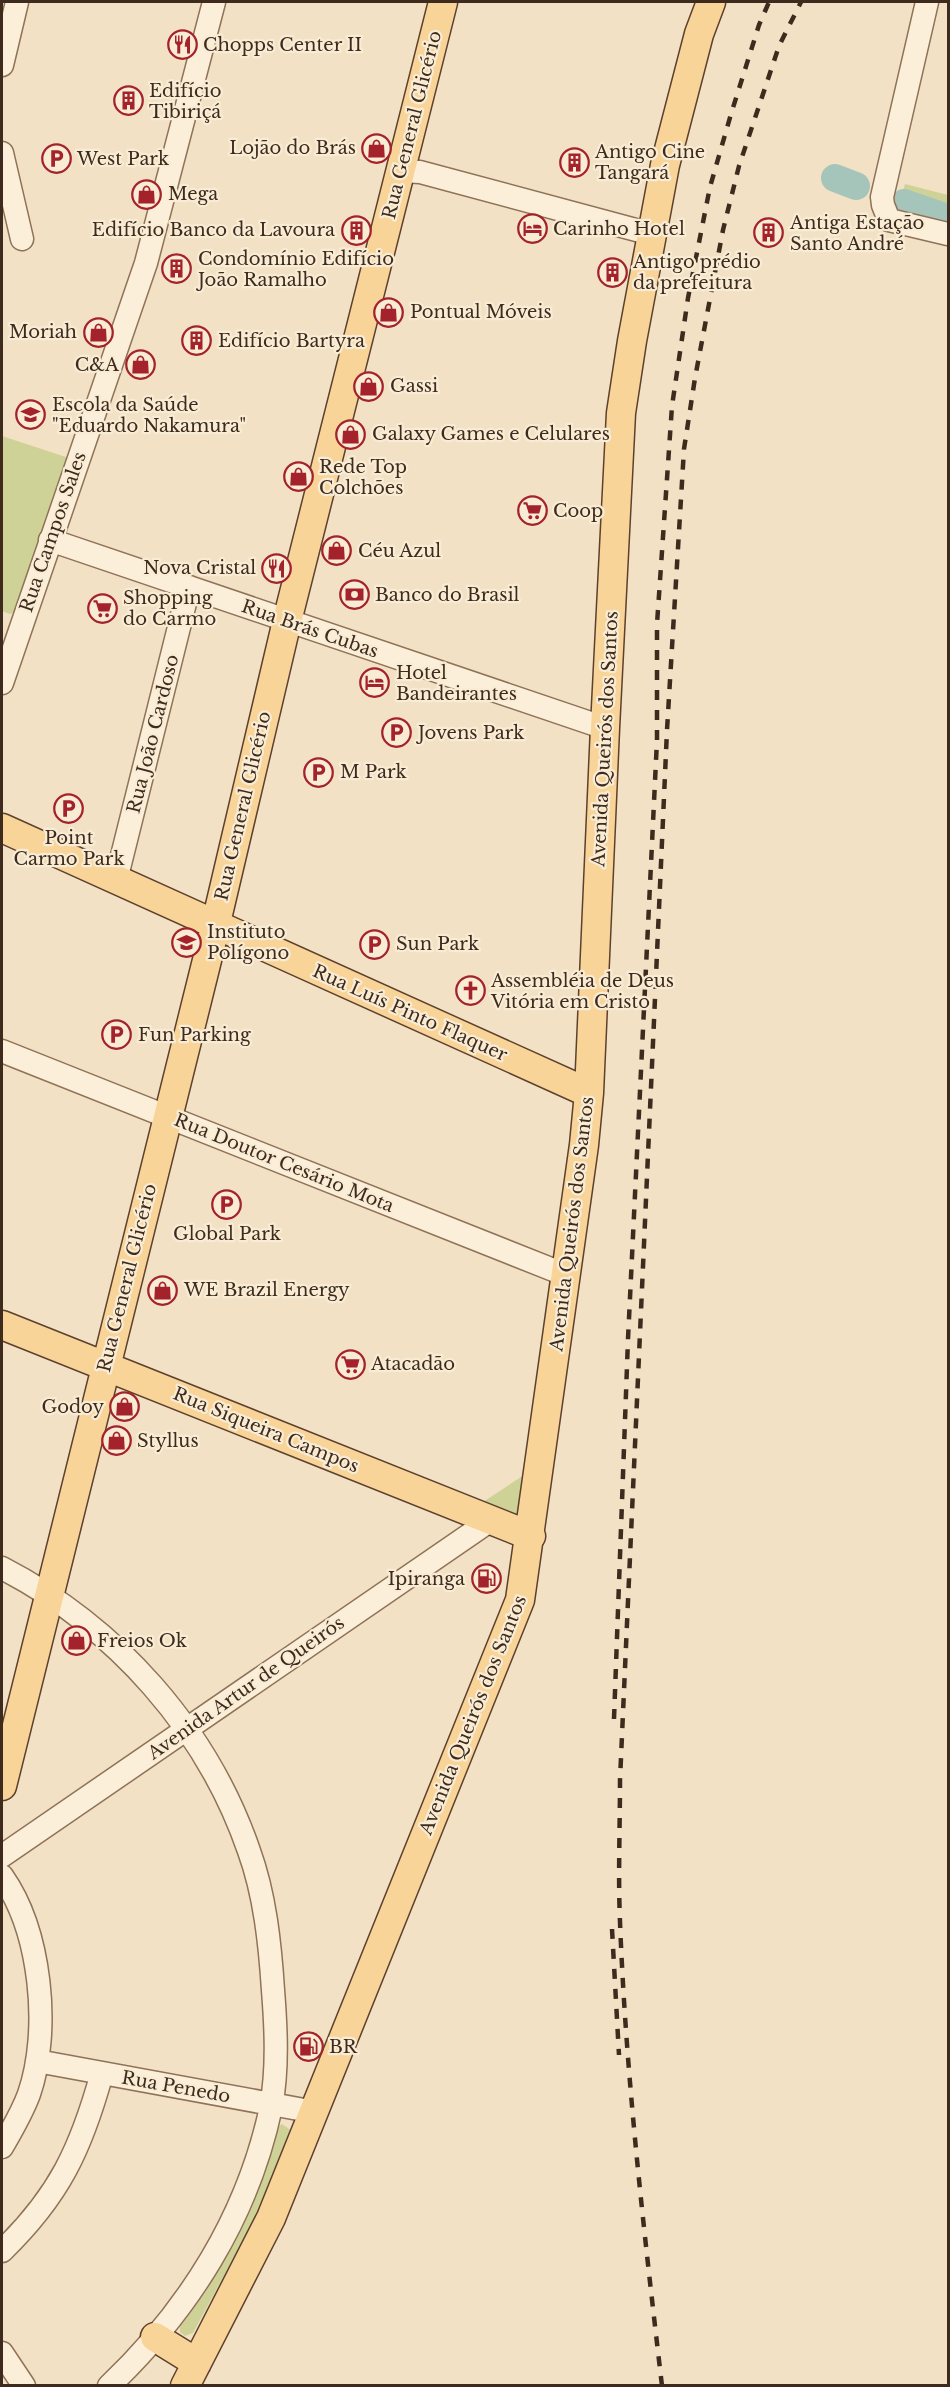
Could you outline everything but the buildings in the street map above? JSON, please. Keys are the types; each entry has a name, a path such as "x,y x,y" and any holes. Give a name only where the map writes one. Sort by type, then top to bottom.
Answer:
{"main road":[{"name":"Rua General Glicério","path":"2,1786 215,925 287,621 443,2"},
{"name":"Avenida Queirós dos Santos","path":"191,2374 272,2218 520,1600 531,1536 589,1093 621,413 651,234 680,107 699,34 711,2"},
{"name":"Rua Luís Pinto Flaquer","path":"2,828 589,1093"},
{"name":"Rua Siqueira Campos","path":"2,1325 531,1536"},
{"path":"155,2337 191,2374"}],"street":[{"path":"2,65 17,2"},
{"name":"Rua Campos Sales","path":"2,682 11,620 51,540 146,263 214,2"},
{"path":"927,2 882,197 889,220 948,234"},
{"path":"2,153 22,238"},
{"path":"401,171 420,172 651,234"},
{"name":"Rua Brás Cubas","path":"51,540 605,728"},
{"name":"Rua João Cardoso","path":"117,880 189,587"},
{"name":"Rua Doutor Cesário Mota","path":"2,1051 566,1275"},
{"name":"Avenida Artur de Queirós","path":"2,1856 491,1520"},
{"path":"2,1568 68,1608 129,1660 187,1729 236,1817 250,1852 266,1922 275,2015 274,2075 271,2104 255,2161 229,2229 190,2294 155,2337 109,2385"},
{"path":"2,1876 21,1912 32,1947 39,2004 37,2061 29,2092 18,2119 2,2147"},
{"name":"Rua Penedo","path":"37,2061 315,2112"},
{"path":"2,2251 38,2213 61,2181 83,2135 102,2073"},
{"path":"2,2353 24,2385"}],"green space":[{"path":"905,184 948,195 948,224 905,212 901,198"},
{"path":"2,436 72,459 20,609 10,614 2,611"},
{"path":"527,1473 521,1517 480,1504"},
{"path":"282,2124 292,2131 270,2190 193,2333 185,2336 180,2332 180,2327 206,2291 225,2258 272,2147 278,2127"}],"waterway":[{"path":"835,178 856,186"},
{"path":"904,203 948,218"}],"railway":[{"path":"614,1719 628,1339 657,740 657,624 672,406 688,298 710,187 759,25 769,2"},
{"path":"662,2386 631,2096 623,1980 619,1869 620,1780 667,730 684,449 695,378 723,230 739,166 779,46 801,2"},
{"path":"612,1929 619,2055"}],"place":[{"name":"Chopps Center II","path":"182,45"},
{"name":"Edifício Tibiriçá","path":"128,101"},
{"name":"Lojão do Brás","path":"377,148"},
{"name":"West Park","path":"56,159"},
{"name":"Antigo Cine Tangará","path":"574,162"},
{"name":"Mega","path":"147,194"},
{"name":"Carinho Hotel","path":"532,229"},
{"name":"Edifício Banco da Lavoura","path":"356,230"},
{"name":"Antiga Estação Santo André","path":"769,233"},
{"name":"Condomínio Edifício João Ramalho","path":"177,269"},
{"name":"Antigo prédio da prefeitura","path":"612,272"},
{"name":"Pontual Móveis","path":"389,312"},
{"name":"Moriah","path":"98,332"},
{"name":"Edifício Bartyra","path":"197,341"},
{"name":"C&A","path":"140,365"},
{"name":"Gassi","path":"369,386"},
{"name":"Escola da Saúde \"Eduardo Nakamura\"","path":"31,415"},
{"name":"Galaxy Games e Celulares","path":"351,434"},
{"name":"Rede Top Colchões","path":"298,477"},
{"name":"Coop","path":"532,511"},
{"name":"Céu Azul","path":"337,551"},
{"name":"Nova Cristal","path":"277,568"},
{"name":"Banco do Brasil","path":"354,595"},
{"name":"Shopping do Carmo","path":"102,608"},
{"name":"Hotel Bandeirantes","path":"375,683"},
{"name":"Jovens Park","path":"397,733"},
{"name":"M Park","path":"319,772"},
{"name":"Point Carmo Park","path":"69,809"},
{"name":"Instituto Polígono","path":"186,942"},
{"name":"Sun Park","path":"375,944"},
{"name":"Assembléia de Deus Vitória em Cristo","path":"470,991"},
{"name":"Fun Parking","path":"117,1035"},
{"name":"Global Park","path":"227,1205"},
{"name":"WE Brazil Energy","path":"163,1290"},
{"name":"Atacadão","path":"350,1364"},
{"name":"Godoy","path":"125,1407"},
{"name":"Styllus","path":"116,1441"},
{"name":"Ipiranga","path":"486,1579"},
{"name":"Freios Ok","path":"76,1641"},
{"name":"BR","path":"308,2047"}]}
